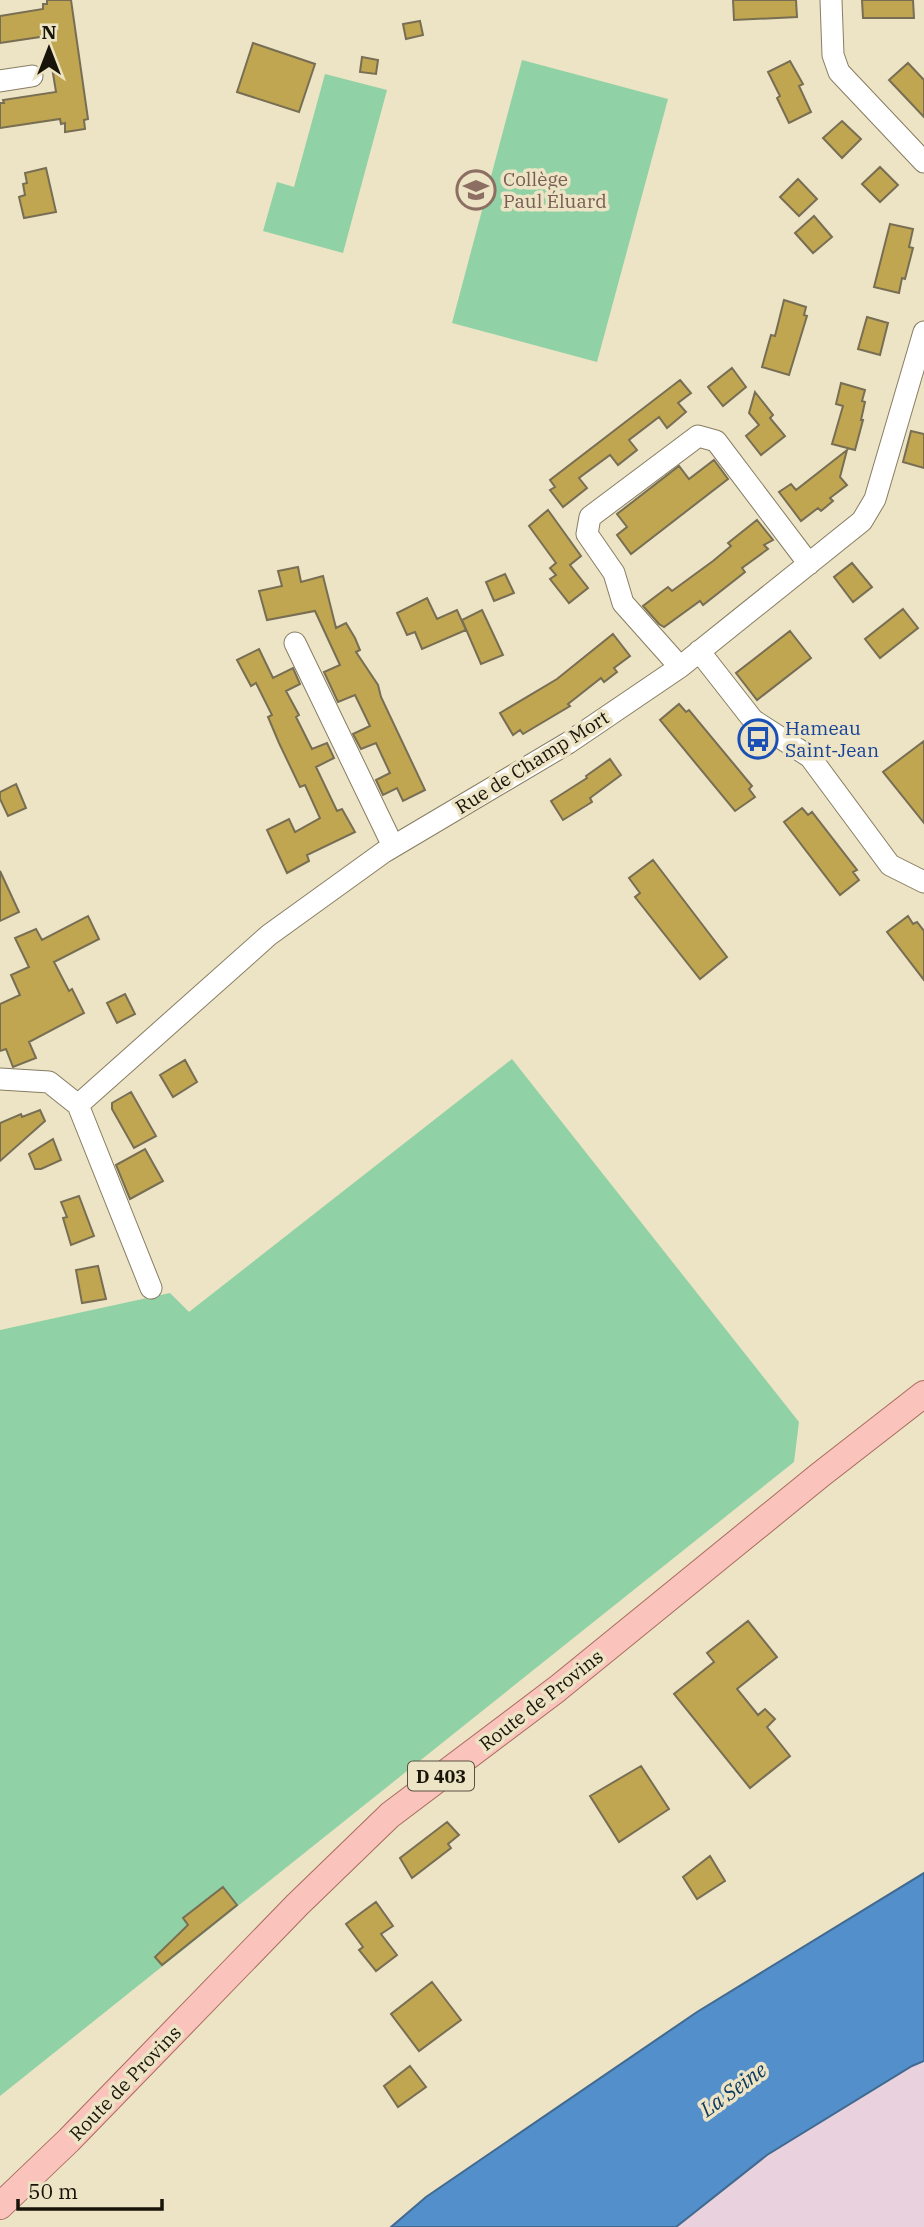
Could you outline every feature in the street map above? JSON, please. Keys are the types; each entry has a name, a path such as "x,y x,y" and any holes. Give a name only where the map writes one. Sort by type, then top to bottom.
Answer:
{"main road":[{"name":"Route de Provins","path":"0,2206 69,2140 296,1905 390,1815 557,1689 924,1394"}],"street":[{"path":"831,0 833,55 839,72 924,162"},
{"path":"0,81 32,76"},
{"name":"Rue de Champ Mort","path":"78,1105 269,935 393,846 568,743 680,667 862,521 875,499 924,332"},
{"path":"680,667 623,603 614,573 587,534 590,517 698,436 716,441 809,564"},
{"path":"295,643 393,846"},
{"path":"699,651 753,720 810,757 890,864 924,882"},
{"path":"0,1079 49,1082 78,1105 151,1288"}],"shaded area":[{"path":"924,2061 924,2227 676,2227 767,2155"}],"green space":[{"path":"522,60 668,99 597,362 452,323"},
{"path":"325,74 387,90 343,253 263,231 277,182 294,187"},
{"path":"512,1059 799,1422 794,1462 0,2096 0,1330 170,1293 189,1312"}],"water":[{"name":"La Seine","path":"924,1873 924,2061 767,2155 676,2227 391,2227 426,2197 697,2012"}],"building":[{"path":"47,0 71,0 88,119 84,120 85,129 65,132 65,123 61,124 60,119 0,128 0,103 4,103 3,100 56,92 47,36 0,43 0,16 43,9"},
{"path":"733,0 796,0 797,17 734,20"},
{"path":"862,0 913,0 914,18 863,18"},
{"path":"420,21 423,35 406,39 403,24"},
{"path":"253,43 315,64 299,112 237,92"},
{"path":"362,57 378,60 376,74 360,72"},
{"path":"790,61 803,84 799,86 811,112 789,123 768,72"},
{"path":"908,63 924,80 924,117 889,80"},
{"path":"842,121 861,139 842,158 823,138"},
{"path":"880,167 898,185 880,202 862,184"},
{"path":"46,168 56,212 24,218 19,197 25,195 25,173"},
{"path":"798,179 817,199 799,216 780,197"},
{"path":"814,216 832,237 813,253 795,233"},
{"path":"890,224 913,229 909,247 913,248 899,293 874,287"},
{"path":"784,300 806,307 804,315 807,316 789,375 762,367 771,335 775,336"},
{"path":"867,317 888,323 880,355 858,349"},
{"path":"732,368 746,387 723,406 708,387"},
{"path":"680,380 691,393 678,403 686,412 667,428 659,417 629,440 637,450 618,465 610,455 579,478 587,488 563,507 550,490 555,487 550,480"},
{"path":"841,383 865,390 862,401 865,402 863,420 855,450 832,444 843,406 836,404"},
{"path":"755,392 773,415 770,418 785,436 761,455 746,436 759,425 749,413"},
{"path":"911,431 924,434 924,468 903,462"},
{"path":"847,450 840,477 847,485 830,498 833,501 821,511 818,508 801,521 779,492 791,484 796,490"},
{"path":"714,460 728,479 631,554 617,535 627,527 617,514 679,466 689,479"},
{"path":"548,510 581,556 570,565 588,588 569,603 550,579 556,575 550,568 556,563 529,526"},
{"path":"757,520 773,540 764,545 768,549 742,568 745,572 703,605 700,601 664,627 659,624 643,606 668,587 672,591 713,561 731,546 728,543"},
{"path":"852,563 872,587 853,602 834,577"},
{"path":"298,567 301,582 323,576 336,628 346,623 355,638 360,650 356,652 378,685 381,697 425,790 403,801 397,788 383,795 376,780 390,773 376,743 361,749 353,734 370,726 355,695 338,702 324,672 340,665 315,611 267,620 259,591 282,586 278,571"},
{"path":"505,574 514,593 494,601 486,582"},
{"path":"427,598 437,619 457,610 466,630 422,649 415,632 407,635 397,613"},
{"path":"903,609 918,628 880,658 865,639"},
{"path":"482,610 503,655 481,664 462,620"},
{"path":"790,631 811,658 757,700 736,673"},
{"path":"613,634 630,656 614,668 617,672 604,682 601,678 568,704 570,706 523,734 520,730 513,735 500,713 557,679"},
{"path":"259,649 273,678 293,668 300,684 286,691 312,749 327,743 334,758 316,767 337,811 342,809 355,832 307,855 309,861 287,873 267,830 289,819 295,832 320,818 305,785 300,787 279,743 268,717 272,715 256,683 251,686 237,660"},
{"path":"679,704 686,712 689,710 752,786 749,789 755,797 735,811 660,720"},
{"path":"924,741 924,823 883,772"},
{"path":"610,759 621,775 590,798 592,802 563,820 551,801 587,778 586,776"},
{"path":"16,784 26,808 8,816 0,799 0,792"},
{"path":"802,808 808,815 812,812 857,870 853,872 859,880 840,895 784,822"},
{"path":"653,860 727,957 700,979 635,897 640,893 629,878"},
{"path":"0,871 19,912 0,921"},
{"path":"88,916 99,939 54,962 84,1013 29,1042 36,1058 13,1067 6,1049 0,1051 0,1004 20,995 11,975 29,967 15,938 36,929 42,940"},
{"path":"908,916 913,924 917,922 924,931 924,980 887,932"},
{"path":"125,994 135,1014 117,1023 107,1003"},
{"path":"185,1060 197,1082 173,1097 160,1075"},
{"path":"131,1092 156,1136 134,1148 112,1109 112,1103"},
{"path":"40,1110 45,1121 0,1161 0,1123"},
{"path":"53,1139 61,1160 35,1169 29,1154"},
{"path":"145,1149 163,1181 130,1199 116,1165"},
{"path":"79,1196 94,1236 71,1245 63,1218 67,1217 61,1202"},
{"path":"98,1266 106,1299 82,1303 76,1270"},
{"path":"748,1621 777,1657 737,1689 758,1715 765,1709 775,1719 767,1727 790,1756 750,1788 674,1694 714,1662 707,1653"},
{"path":"641,1766 669,1809 619,1842 590,1796"},
{"path":"447,1822 459,1835 448,1844 451,1848 412,1878 400,1858"},
{"path":"710,1856 725,1881 697,1899 683,1877"},
{"path":"223,1887 237,1905 162,1965 155,1957 188,1925 183,1918"},
{"path":"376,1902 393,1926 381,1934 397,1955 376,1971 359,1950 363,1947 346,1924"},
{"path":"432,1982 461,2020 419,2051 391,2014"},
{"path":"410,2066 426,2087 398,2107 384,2086"}],"place":[{"name":"Collège Paul Éluard","path":"476,190"},
{"name":"Hameau Saint-Jean","path":"758,739"}]}
